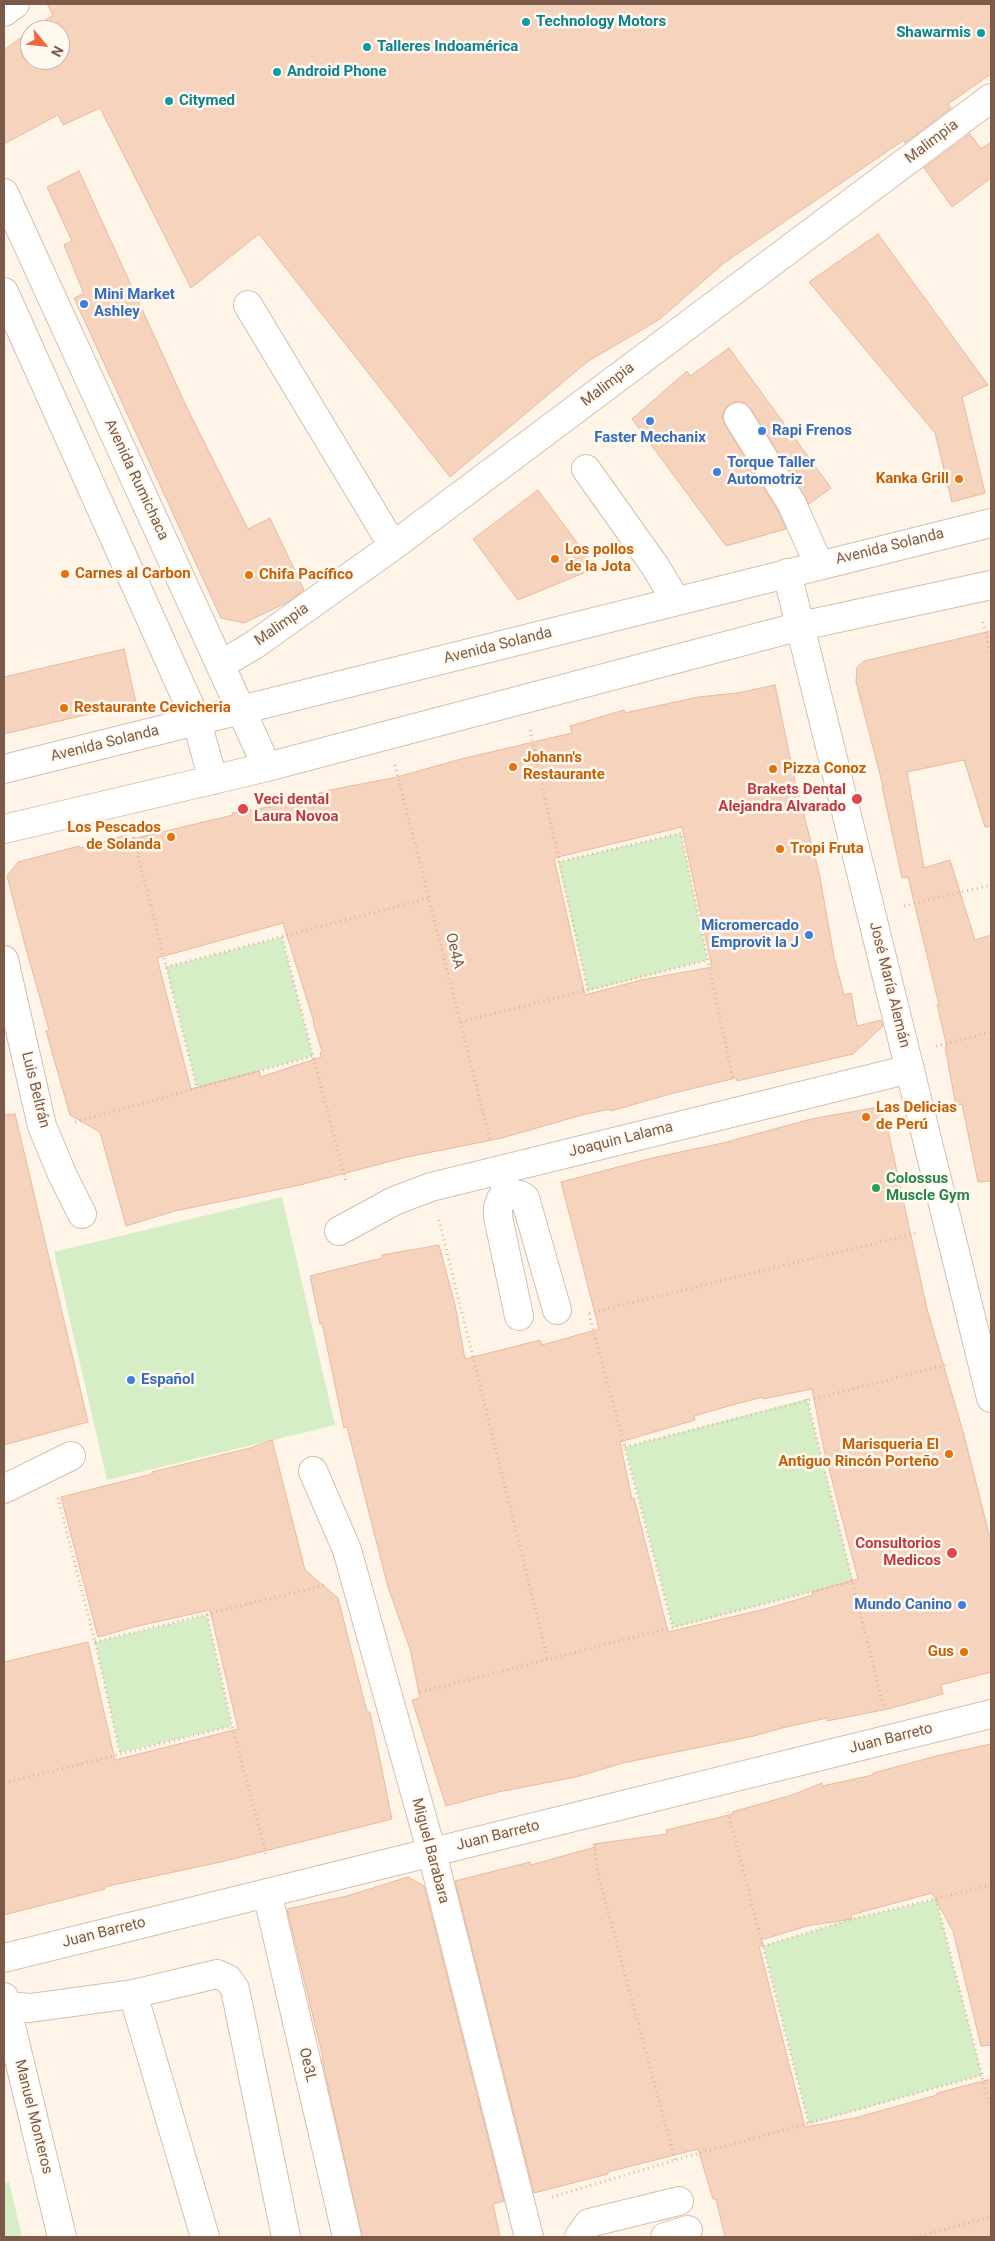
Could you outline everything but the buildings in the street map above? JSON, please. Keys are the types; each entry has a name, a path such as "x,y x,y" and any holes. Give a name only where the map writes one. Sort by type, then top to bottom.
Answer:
{"street":[{"path":"4,12 15,4"},
{"name":"Malimpia","path":"220,665 254,645 393,546 991,98"},
{"name":"Avenida Rumichaca","path":"4,194 267,767"},
{"path":"4,292 197,722 213,780"},
{"path":"248,305 393,546"},
{"path":"738,417 792,504 820,565"},
{"path":"586,469 655,566 676,601"},
{"name":"Avenida Solanda","path":"4,769 991,523"},
{"name":"José María Alemán","path":"788,573 991,1398"},
{"path":"4,829 267,767 801,626 991,585"},
{"name":"Luis Beltrán","path":"4,960 42,1126 62,1174 82,1214"},
{"name":"Joaquin Lalama","path":"339,1231 394,1201 431,1188 910,1069"},
{"path":"502,1170 507,1196"},
{"path":"520,1316 498,1208 501,1199 507,1196 520,1195 525,1198 557,1310"},
{"path":"4,1489 71,1456"},
{"name":"Miguel Barabara","path":"313,1471 347,1550 432,1853 529,2237"},
{"name":"Juan Barreto","path":"4,1958 991,1714"},
{"name":"Oe3L","path":"261,1895 270,1905 347,2237"},
{"path":"5,2002 30,2008 133,1994 217,1974 228,1979 235,1989 286,2237"},
{"path":"133,1994 205,2237"},
{"name":"Manuel Monteros","path":"5,2002 62,2237"},
{"path":"579,2237 589,2223 679,2200"}],"path":[{"path":"983,622 991,657"},
{"path":"529,729 588,990"},
{"name":"Oe4A","path":"394,762 492,1145"},
{"path":"131,828 197,1088"},
{"path":"558,862 681,833 734,1085"},
{"path":"904,906 991,885"},
{"path":"166,967 429,898"},
{"path":"282,937 346,1182"},
{"path":"461,1022 708,960"},
{"path":"936,1046 991,1032"},
{"path":"71,1123 313,1056"},
{"path":"440,1220 548,1660"},
{"path":"589,1314 918,1233"},
{"path":"587,1304 674,1628"},
{"path":"624,1447 950,1364"},
{"path":"807,1399 885,1714"},
{"path":"56,1493 95,1642 120,1753"},
{"path":"418,1692 853,1581"},
{"path":"95,1642 327,1585"},
{"path":"208,1615 232,1726 267,1857"},
{"path":"4,1783 232,1726"},
{"path":"728,1807 728,1816 809,2124"},
{"path":"594,1844 599,1878 675,2160"},
{"path":"763,1946 852,1919 991,1885"},
{"path":"936,1899 991,2111"},
{"path":"544,2199 675,2160 982,2075"},
{"path":"916,2237 991,2217"}],"green space":[{"path":"681,833 708,960 588,991 558,862"},
{"path":"282,937 313,1056 197,1088 166,967"},
{"path":"282,1197 335,1425 107,1480 54,1252"},
{"path":"807,1399 853,1581 673,1628 625,1447"},
{"path":"207,1615 232,1726 120,1753 95,1642"},
{"path":"936,1899 982,2075 809,2124 763,1946 852,1919"},
{"path":"9,2182 22,2237 4,2237 4,2183"}],"place":[{"name":"Technology Motors","path":"526,22"},
{"name":"Shawarmis","path":"981,33"},
{"name":"Talleres Indoamérica","path":"367,47"},
{"name":"Android Phone","path":"277,72"},
{"name":"Citymed","path":"169,101"},
{"name":"Mini Market Ashley","path":"84,304"},
{"name":"Faster Mechanix","path":"650,421"},
{"name":"Rapi Frenos","path":"762,431"},
{"name":"Torque Taller Automotriz","path":"717,472"},
{"name":"Kanka Grill","path":"959,479"},
{"name":"Los pollos de la Jota","path":"555,559"},
{"name":"Carnes al Carbon","path":"65,574"},
{"name":"Chifa Pacífico","path":"249,575"},
{"name":"Restaurante Cevicheria","path":"64,708"},
{"name":"Johann's Restaurante","path":"513,767"},
{"name":"Pizza Conoz","path":"773,769"},
{"name":"Brakets Dental Alejandra Alvarado","path":"857,799"},
{"name":"Veci dental Laura Novoa","path":"243,809"},
{"name":"Los Pescados de Solanda","path":"171,837"},
{"name":"Tropi Fruta","path":"780,849"},
{"name":"Micromercado Emprovit la J","path":"809,935"},
{"name":"Las Delicias de Perú","path":"866,1117"},
{"name":"Colossus Muscle Gym","path":"876,1188"},
{"name":"Español","path":"131,1380"},
{"name":"Marisqueria El Antiguo Rincón Porteño","path":"949,1454"},
{"name":"Consultorios Medicos","path":"952,1553"},
{"name":"Mundo Canino","path":"962,1605"},
{"name":"Gus","path":"964,1652"}]}
